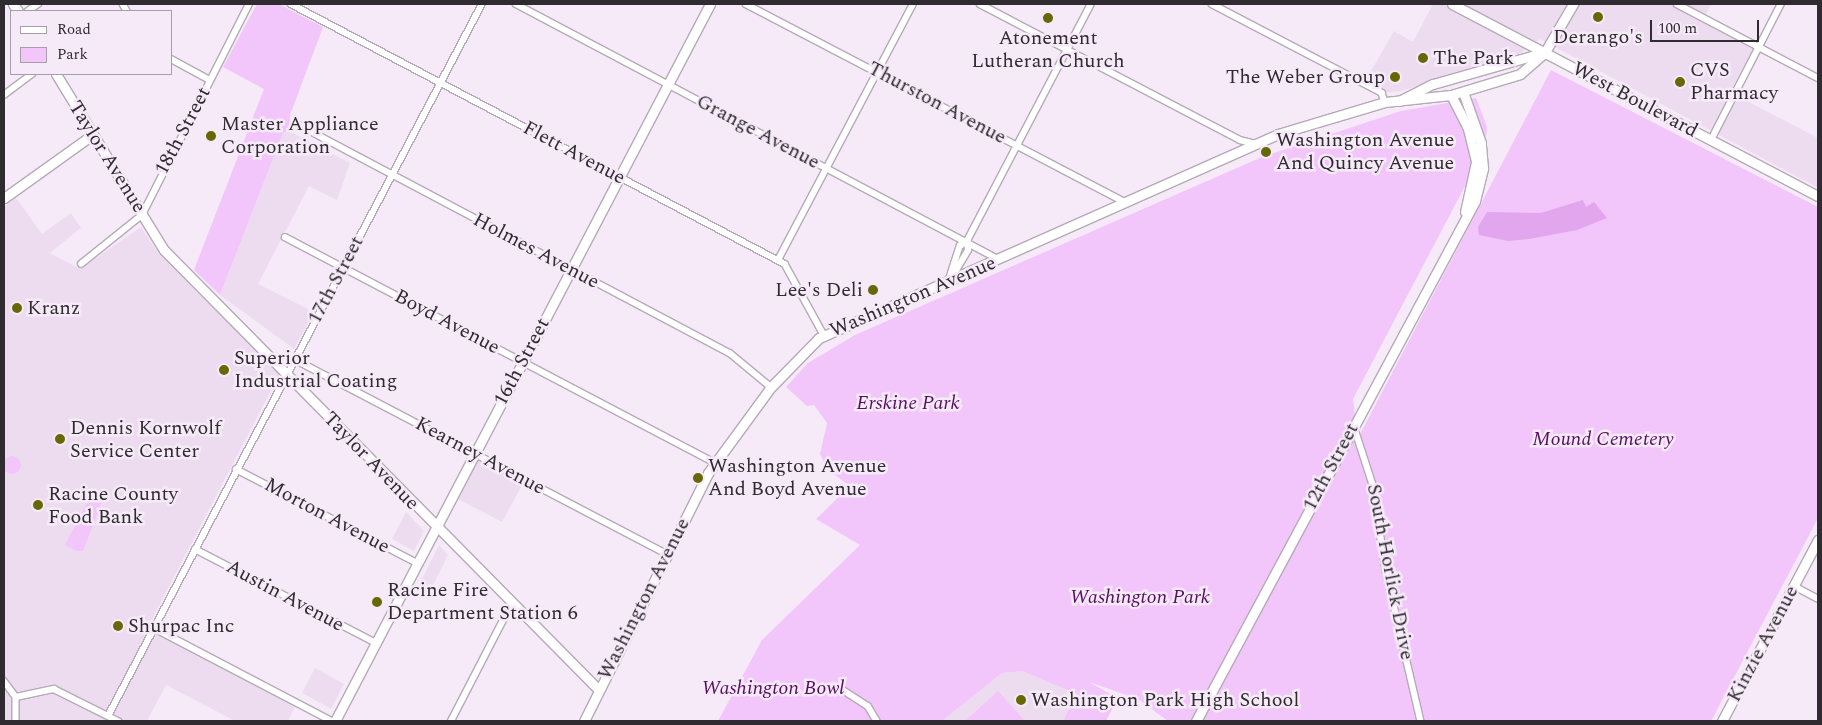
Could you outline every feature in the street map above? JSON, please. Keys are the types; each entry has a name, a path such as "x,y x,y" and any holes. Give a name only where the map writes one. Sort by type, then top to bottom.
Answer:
{"street":[{"name":"18th Street","path":"81,264 142,215 249,4"},
{"name":"Flett Avenue","path":"291,4 785,264 824,335"},
{"name":"17th Street","path":"108,716 482,4"},
{"name":"Grange Avenue","path":"516,4 1000,260"},
{"name":"16th Street","path":"334,721 710,4"},
{"name":"Thurston Avenue","path":"746,4 1127,203"},
{"path":"778,260 912,4"},
{"path":"980,4 1240,140 1256,144"},
{"path":"948,282 950,265 967,242 1091,4"},
{"path":"1212,4 1382,93 1385,102"},
{"name":"West Boulevard","path":"1452,4 1818,196"},
{"name":"Washington Avenue","path":"584,721 598,689 666,554 716,463 771,387 824,335 1000,260 1256,144 1385,102 1451,95 1520,74 1545,52 1573,4"},
{"path":"1677,4 1818,78"},
{"path":"1710,140 1781,4"},
{"name":"Washington Avenue","path":"1399,100 1417,90 1545,52"},
{"path":"172,61 210,80"},
{"path":"1451,95 1458,84 1491,68"},
{"path":"4,95 31,75"},
{"name":"Taylor Avenue","path":"57,75 164,250 511,605 598,689"},
{"name":"12th Street","path":"1196,721 1354,426 1465,212 1475,201 1483,168 1481,142 1463,92"},
{"name":"12th Street","path":"1451,95 1470,137 1476,162 1465,212"},
{"name":"Holmes Avenue","path":"295,123 730,353 771,387"},
{"path":"4,198 92,135"},
{"name":"Boyd Avenue","path":"285,237 716,463"},
{"path":"948,282 968,250 967,242"},
{"name":"Kearney Avenue","path":"294,359 666,554"},
{"name":"South Horlick Drive","path":"1354,426 1373,485 1386,571 1421,721"},
{"name":"Morton Avenue","path":"236,470 417,564"},
{"name":"Kinzie Avenue","path":"1722,721 1818,540"},
{"name":"Austin Avenue","path":"195,549 376,643"},
{"path":"1794,586 1818,599"},
{"path":"451,721 511,605"},
{"path":"154,628 334,721"},
{"path":"4,681 16,697 16,721"},
{"path":"16,697 54,689 118,721"},
{"path":"844,690 868,706 877,721"}],"shaded area":[{"path":"1433,4 1711,4 1702,22 1753,49 1730,92 1818,138 1818,188 1540,39 1518,55 1401,91 1382,93 1364,83 1394,31 1413,42"},
{"path":"289,131 350,163 337,200 309,186 258,284 314,312 294,349 220,295 283,133"},
{"path":"16,198 42,234 71,213 81,228 50,253 80,269 141,227 159,254 279,375 148,627 296,705 288,721 235,721 166,685 147,721 4,721 4,207"},
{"path":"1583,200 1586,207 1594,202 1607,218 1577,230 1529,239 1508,241 1479,235 1478,227 1487,212 1541,213"},
{"path":"474,454 525,480 502,522 452,496"},
{"path":"406,512 424,531 414,551 392,539"},
{"path":"439,545 448,555 428,595 417,589"},
{"path":"315,668 344,684 331,709 302,693"},
{"name":"Washington Park High School","path":"1022,671 1077,694 1063,721 942,721 1002,673"}],"green space":[{"path":"257,4 279,4 323,27 290,115 289,131 283,133 220,295 194,270 264,89 223,67"},
{"path":"1551,70 1818,207 1818,518 1711,721 1168,721 1138,699 1089,682 1118,698 1106,721 1063,721 1077,694 1022,671 1002,673 942,721 718,721 762,640 860,545 816,519 850,486 828,470 820,454 827,423 814,405 807,406 786,387 808,363 855,335 1262,157 1401,111 1476,98 1487,127 1485,148 1353,399 1358,438"},
{"path":"8,456 16,456 21,461 19,472 8,474 3,469 3,461"},
{"path":"94,490 104,496 83,551 77,551 65,545"},
{"path":"998,691 1025,721 965,721"}],"place":[{"name":"Derango's","path":"1598,17"},
{"name":"Atonement Lutheran Church","path":"1048,18"},
{"name":"The Park","path":"1423,58"},
{"name":"The Weber Group","path":"1395,77"},
{"name":"CVS Pharmacy","path":"1680,82"},
{"name":"Master Appliance Corporation","path":"211,136"},
{"name":"Washington Avenue And Quincy Avenue","path":"1266,152"},
{"name":"Lee's Deli","path":"873,290"},
{"name":"Kranz","path":"17,308"},
{"name":"Superior Industrial Coating","path":"224,370"},
{"name":"Dennis Kornwolf Service Center","path":"60,439"},
{"name":"Washington Avenue And Boyd Avenue","path":"698,478"},
{"name":"Racine County Food Bank","path":"38,505"},
{"name":"Racine Fire Department Station 6","path":"377,602"},
{"name":"Shurpac Inc","path":"118,626"},
{"name":"Washington Park High School","path":"1021,700"}],"park label":[{"name":"Erskine Park","path":"908,403"},
{"name":"Mound Cemetery","path":"1603,439"},
{"name":"Washington Park","path":"1140,597"},
{"name":"Washington Bowl","path":"773,688"}]}
